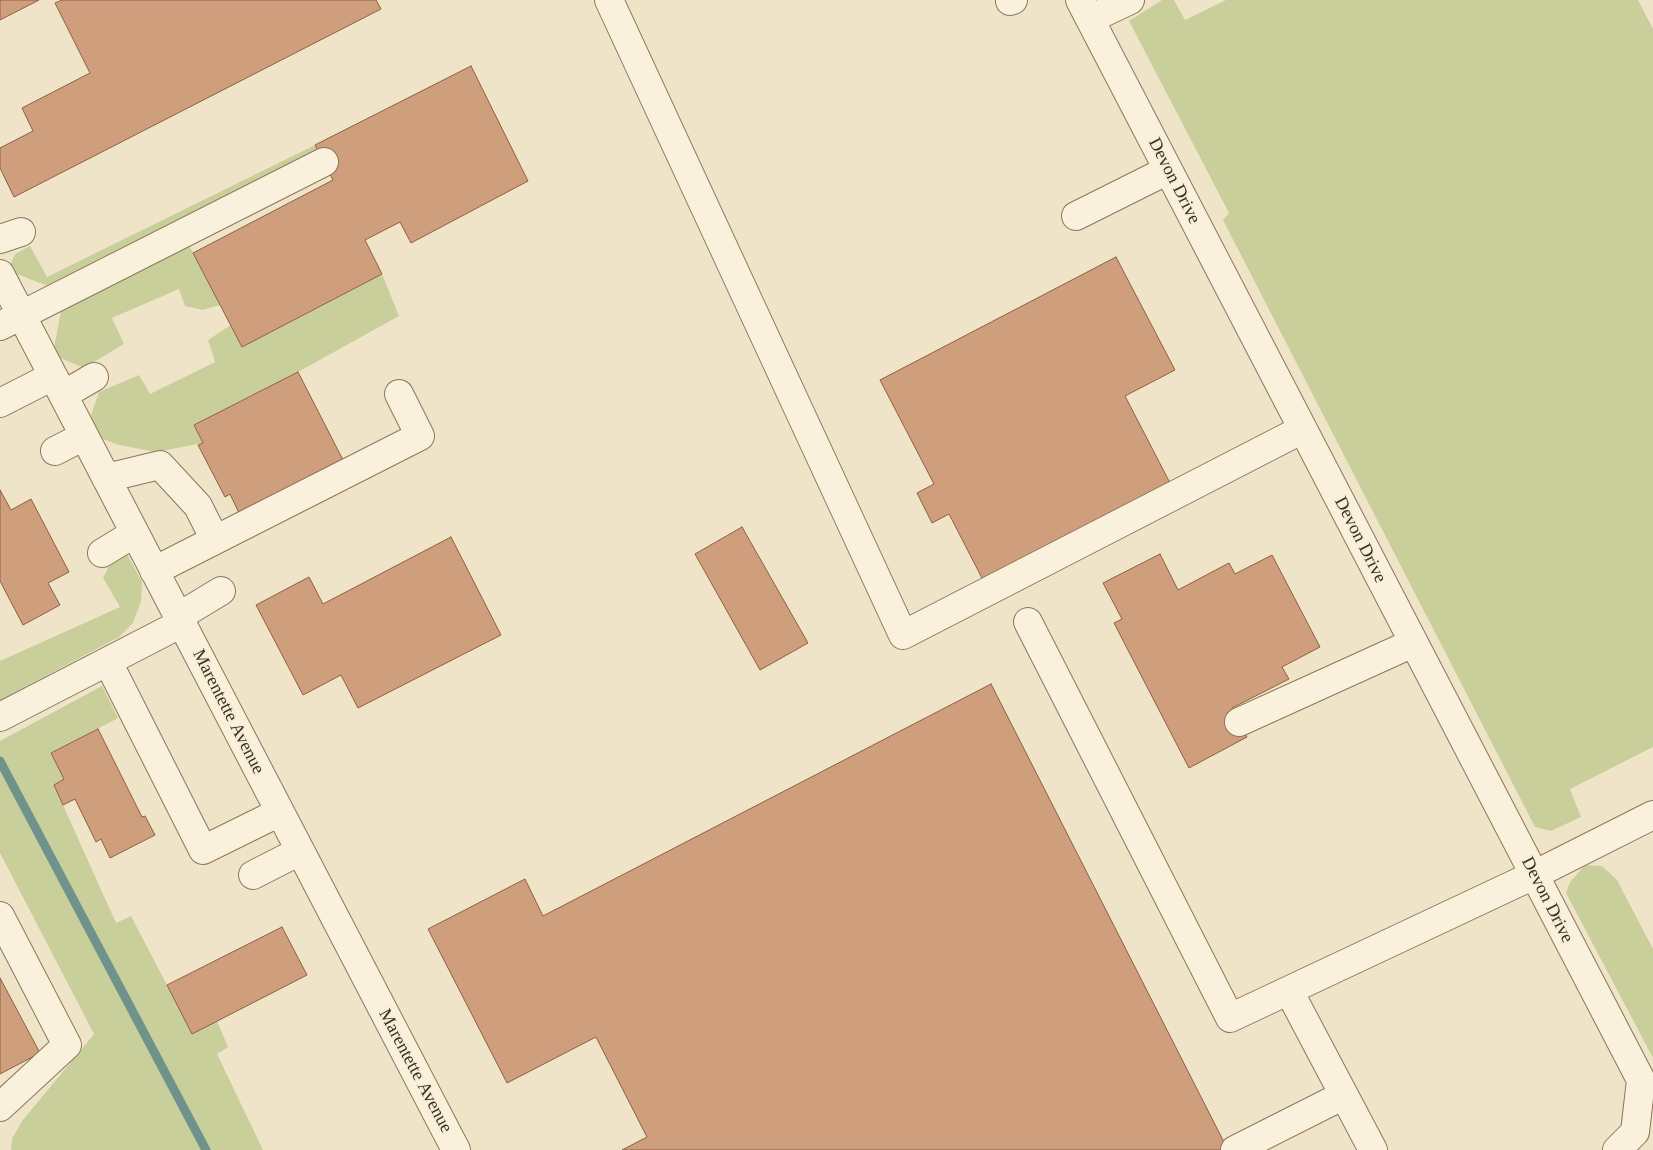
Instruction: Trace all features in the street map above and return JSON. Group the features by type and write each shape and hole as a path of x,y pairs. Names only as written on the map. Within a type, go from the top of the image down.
{"street":[{"path":"609,0 903,635 1303,429"},
{"path":"1085,10 1130,0"},
{"name":"Devon Drive","path":"1085,10 1641,1080 1635,1132 1617,1150"},
{"path":"11,321 324,162"},
{"path":"1076,216 1168,170"},
{"name":"Marentette Avenue","path":"0,274 11,321 58,386 456,1150"},
{"path":"0,403 94,377"},
{"path":"154,571 420,436 399,394"},
{"path":"55,451 84,436"},
{"path":"106,478 160,465 198,506 215,540"},
{"path":"102,553 135,533"},
{"path":"0,717 108,662 180,620 221,591"},
{"path":"1028,622 1230,1018 1534,875 1653,815"},
{"path":"1240,722 1413,642"},
{"path":"108,662 203,850 280,812"},
{"path":"253,875 300,851"},
{"path":"0,916 67,1045 0,1107"},
{"path":"1289,991 1373,1150"},
{"path":"1236,1150 1344,1095"}],"green space":[{"path":"1162,0 1174,0 1185,20 1226,0 1638,0 1653,29 1653,747 1570,789 1581,817 1551,831 1535,827 1223,220 1229,213 1129,21"},
{"path":"315,145 318,150 53,288 14,273 10,265 15,254 30,246 47,277"},
{"path":"187,241 220,305 203,310 185,306 179,289 112,318 124,344 84,368 58,357 54,348 62,305"},
{"path":"382,274 399,316 298,372 194,425 203,443 156,452 119,445 100,438 90,418 99,392 139,375 150,394 215,362 208,340 231,325 242,347"},
{"path":"127,554 142,582 141,601 133,623 119,637 0,700 0,661 120,607 103,578 109,566"},
{"path":"102,686 118,718 51,753 64,779 54,785 116,923 131,916 192,1033 217,1021 228,1047 217,1054 263,1150 11,1150 12,1139 22,1121 94,1034 0,853 0,741"},
{"path":"1585,865 1602,866 1617,880 1653,949 1653,1058 1566,893 1570,882"}],"building":[{"path":"0,0 39,0 0,20"},
{"path":"62,0 376,0 381,9 14,197 0,168 0,148 33,131 22,108 90,73 55,3"},
{"path":"471,66 528,181 411,243 400,222 365,240 382,274 242,347 193,253 333,180 315,145"},
{"path":"1116,257 1175,370 1125,396 1170,483 983,580 949,514 932,523 917,493 934,484 880,380"},
{"path":"298,372 343,460 239,513 230,494 225,497 198,445 203,443 194,425"},
{"path":"0,490 11,510 31,499 69,572 48,583 60,605 23,625 0,581"},
{"path":"742,527 808,643 760,670 695,554"},
{"path":"451,537 501,635 358,708 341,675 303,695 256,605 309,577 323,604"},
{"path":"1160,554 1178,590 1229,563 1235,574 1272,555 1320,647 1282,667 1289,679 1232,708 1247,737 1189,768 1114,623 1122,619 1103,583"},
{"path":"991,684 1228,1150 622,1150 647,1137 596,1037 507,1083 428,929 525,879 543,916"},
{"path":"98,729 142,817 145,816 155,835 110,858 101,839 96,842 75,799 63,805 54,785 64,779 51,753"},
{"path":"282,927 307,975 192,1034 167,985"},
{"path":"0,978 40,1053 0,1074"}],"waterway":[{"path":"0,761 206,1150"}]}
